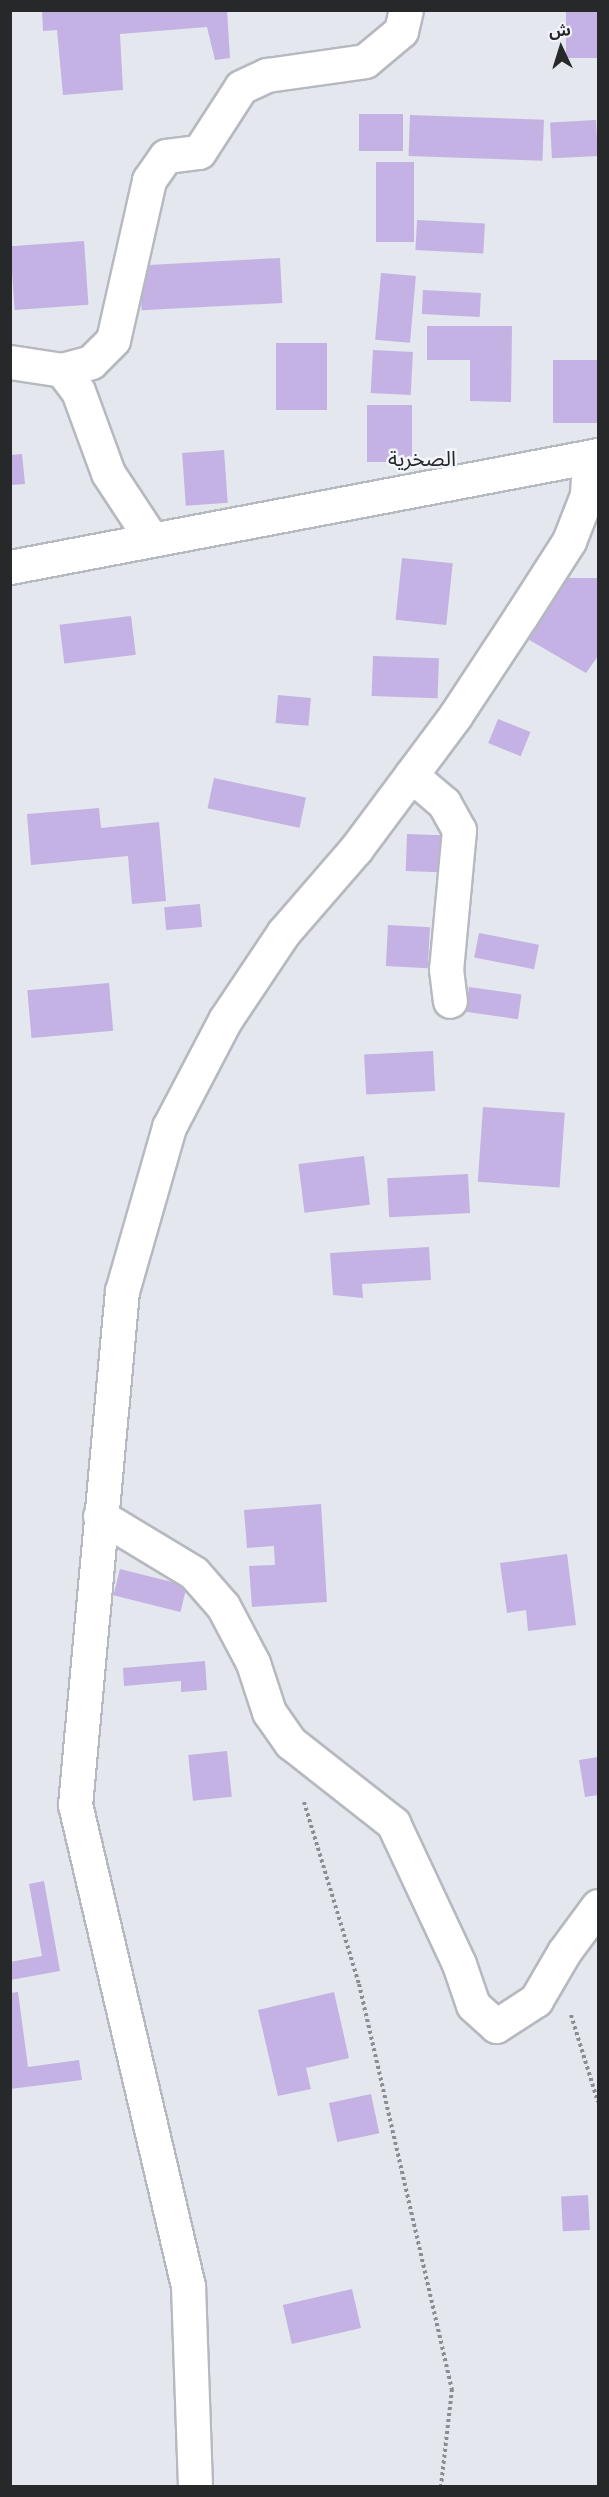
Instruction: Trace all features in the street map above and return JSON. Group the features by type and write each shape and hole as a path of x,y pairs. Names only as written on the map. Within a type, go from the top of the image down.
{"street":[{"path":"10,362 62,370 91,362 113,340 149,180 166,156 199,152 241,87 267,75 365,61 401,32 406,10"},
{"path":"62,370 78,391 108,472 152,540"},
{"path":"10,567 594,456 587,495 569,541 411,775 356,849 284,932 225,1020 169,1127 122,1291 75,1805 188,2286 195,2487"},
{"path":"411,775 444,803 459,830 446,969 450,1001"},
{"path":"100,1516 194,1573 223,1606 254,1663 269,1712 291,1743 393,1823 459,1964 473,2005 496,2026 536,2000 556,1965 598,1906"}],"path":[{"path":"302,1796 359,1984 452,2389 441,2487"},
{"path":"556,1965 598,2102"}],"building":[{"path":"42,10 227,10 230,58 215,60 207,27 120,34 123,90 63,95 57,30 43,31"},
{"path":"566,10 598,10 598,58 566,58"},
{"path":"359,114 403,114 403,151 359,151"},
{"path":"410,115 544,120 542,161 409,156"},
{"path":"596,120 598,156 552,158 550,122"},
{"path":"376,162 414,162 414,242 376,242"},
{"path":"417,220 485,224 483,254 415,250"},
{"path":"84,241 88,305 15,310 10,246"},
{"path":"280,258 282,303 142,310 139,265"},
{"path":"381,273 416,276 410,343 375,340"},
{"path":"423,290 481,293 480,317 422,314"},
{"path":"427,326 512,326 511,402 470,401 470,360 427,360"},
{"path":"276,343 327,343 327,410 276,410"},
{"path":"373,350 413,352 411,395 371,393"},
{"path":"553,360 598,360 598,423 553,423"},
{"path":"367,405 412,405 412,462 367,462"},
{"path":"224,450 228,503 186,506 182,453"},
{"path":"22,454 25,484 10,485 10,455"},
{"path":"402,558 453,563 446,625 396,620"},
{"path":"567,578 598,578 598,656 586,673 526,638"},
{"path":"131,616 136,655 64,663 60,625"},
{"path":"373,656 439,658 438,698 372,696"},
{"path":"278,695 311,698 308,726 276,723"},
{"path":"498,719 530,732 521,756 488,743"},
{"path":"214,778 306,798 300,828 208,808"},
{"path":"99,808 101,828 159,822 166,901 132,904 128,856 31,865 27,814"},
{"path":"407,834 441,835 440,872 406,871"},
{"path":"200,904 202,927 166,930 164,907"},
{"path":"388,925 430,927 428,968 386,966"},
{"path":"479,933 539,945 534,969 474,958"},
{"path":"109,983 113,1031 31,1038 27,990"},
{"path":"469,987 521,994 518,1019 466,1012"},
{"path":"433,1051 435,1091 366,1095 364,1055"},
{"path":"483,1107 565,1113 560,1188 478,1182"},
{"path":"364,1156 370,1205 304,1213 298,1164"},
{"path":"468,1174 470,1213 389,1217 387,1178"},
{"path":"429,1247 431,1280 362,1284 363,1298 333,1295 330,1253"},
{"path":"321,1504 327,1602 252,1607 249,1566 275,1565 274,1546 247,1548 244,1510"},
{"path":"567,1554 576,1625 528,1631 526,1610 507,1613 500,1563"},
{"path":"120,1569 187,1586 180,1612 113,1595"},
{"path":"205,1661 207,1690 181,1692 181,1681 124,1686 123,1668"},
{"path":"227,1751 232,1797 193,1801 188,1755"},
{"path":"598,1757 598,1795 585,1797 579,1760"},
{"path":"44,1881 60,1971 10,1980 10,1962 42,1956 29,1884"},
{"path":"18,1992 28,2067 79,2060 82,2080 10,2089 10,1993"},
{"path":"334,1992 349,2058 306,2068 311,2089 278,2096 258,2010"},
{"path":"371,2094 379,2133 337,2142 329,2103"},
{"path":"588,2195 590,2230 563,2231 561,2196"},
{"path":"352,2289 361,2328 292,2344 283,2305"}],"district":[{"name":"الصخرية","path":"422,458"}]}
